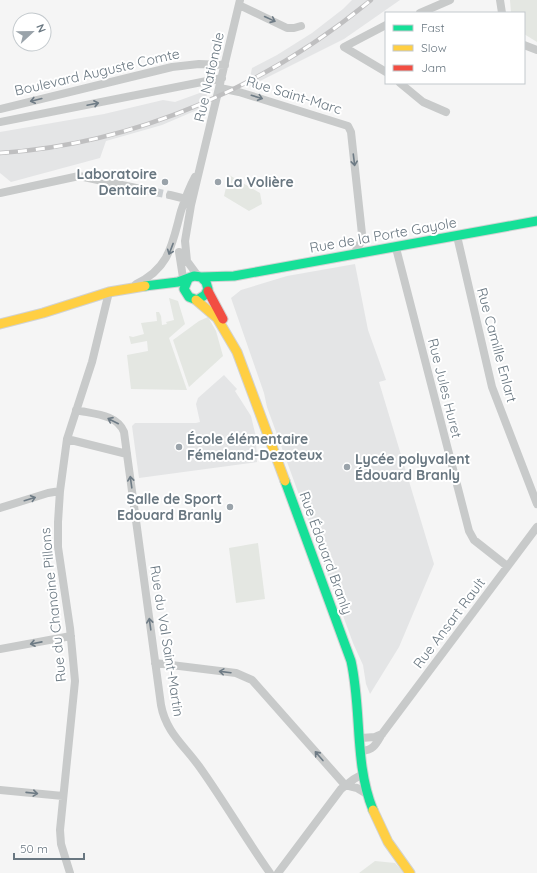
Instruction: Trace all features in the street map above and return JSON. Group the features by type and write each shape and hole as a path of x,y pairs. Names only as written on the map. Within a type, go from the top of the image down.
{"main road":[{"name":"Rue de la Porte Gayole","path":"200,277 234,276 396,248 537,221"},
{"name":"Rue de la Porte Gayole","path":"208,290 218,282 234,276"},
{"path":"43,313 162,289 174,289 186,286 200,277 206,282 208,290 203,297 196,300 190,298 186,286"},
{"path":"0,324 43,313 109,292 129,288 186,286"},
{"name":"Rue Édouard Branly","path":"208,290 226,324 347,650 356,686 363,774 367,794 384,833 410,873"},
{"name":"Rue Édouard Branly","path":"196,300 212,313 235,348"}],"street":[{"path":"422,12 450,0"},
{"path":"500,0 502,12"},
{"path":"239,2 287,28 301,26"},
{"name":"Rue Nationale","path":"129,288 150,276 165,261 172,246 202,160 239,2"},
{"path":"385,26 344,47 385,71"},
{"path":"525,45 537,50"},
{"name":"Boulevard Auguste Comte","path":"0,109 176,66 204,63 225,65"},
{"name":"Boulevard Auguste Comte","path":"0,122 222,78"},
{"path":"401,84 423,102 446,112"},
{"name":"Rue Saint-Marc","path":"220,88 239,92 348,126 350,132 362,234 361,242 353,255"},
{"path":"0,193 79,176 155,192"},
{"path":"170,195 189,200"},
{"name":"Rue Nationale","path":"189,200 190,212 185,256 190,267 200,277"},
{"name":"Rue Nationale","path":"186,286 180,248 190,212"},
{"name":"Rue Camille Enlart","path":"457,236 490,381 536,502"},
{"name":"Rue Jules Huret","path":"396,248 469,531 474,540 508,566"},
{"name":"Rue du Chanoine Pillons","path":"70,873 60,840 74,693 71,636 58,547 60,492 67,439 92,362 109,292"},
{"name":"Rue du Val Saint-Martin","path":"76,410 112,419 118,422 124,432 155,663 162,710 167,725 176,740 200,767 270,873"},
{"path":"67,439 127,454"},
{"path":"0,508 48,493 60,492"},
{"name":"Rue Ansart Rault","path":"362,751 374,748 382,734 537,527"},
{"path":"0,649 71,636"},
{"path":"155,663 236,673 252,680 345,786 357,788 367,794"},
{"path":"361,738 375,737 382,734"},
{"path":"278,873 345,786 363,774"},
{"path":"0,790 63,796"}],"shaded area":[{"path":"352,0 400,0 344,39 248,87 252,68 277,55 312,33 343,9"},
{"path":"510,0 537,0 537,42 525,35 525,12 511,12"},
{"path":"208,90 204,107 162,125 106,141 100,158 11,182 0,173 0,132 104,114 163,100 175,102"},
{"path":"229,175 260,193 262,204 249,211 224,196"},
{"name":"Lycée polyvalent Édouard Branly","path":"355,264 368,330 386,380 379,382 434,564 399,647 370,694 366,684 363,665 353,643 267,407 264,393 231,298 241,290 287,276"},
{"path":"169,298 178,301 185,324 169,338 187,390 131,389 127,355 148,351 147,341 131,344 129,336 133,337 144,334 141,323 157,321 156,312 159,312 161,316 162,325 167,324 166,322 174,320"},
{"path":"208,317 216,331 223,356 189,387 173,340 199,321"},
{"name":"École élémentaire Fémeland-Dezoteux","path":"224,375 237,389 235,391 251,416 256,437 257,462 139,478 132,426 135,423 200,422 196,404 198,398"},
{"path":"258,543 265,599 236,603 229,548"},
{"path":"375,861 395,863 404,873 359,873"}],"tunnel":[{"path":"155,192 170,195"}],"railway":[{"path":"0,153 51,147 101,137 150,123 198,105 244,84 288,59 331,31 371,0"}],"traffic: fast":[{"path":"201,277 234,276 537,221"},
{"path":"145,286 178,282 194,276 201,277 206,282 208,289 205,295 197,300 189,297 184,289 188,279"},
{"path":"285,481 351,661 363,774 373,810"}],"traffic: slow":[{"path":"0,324 43,313 109,292 145,286"},
{"path":"196,300 217,318 237,352 285,481"},
{"path":"373,810 388,842 410,873"}],"traffic: jam":[{"path":"208,291 223,319"}],"place":[{"name":"Laboratoire Dentaire","path":"165,182"},
{"name":"La Volière","path":"218,182"},
{"name":"École élémentaire Fémeland-Dezoteux","path":"179,447"},
{"name":"Lycée polyvalent Édouard Branly","path":"347,467"},
{"name":"Salle de Sport Edouard Branly","path":"230,507"}]}
